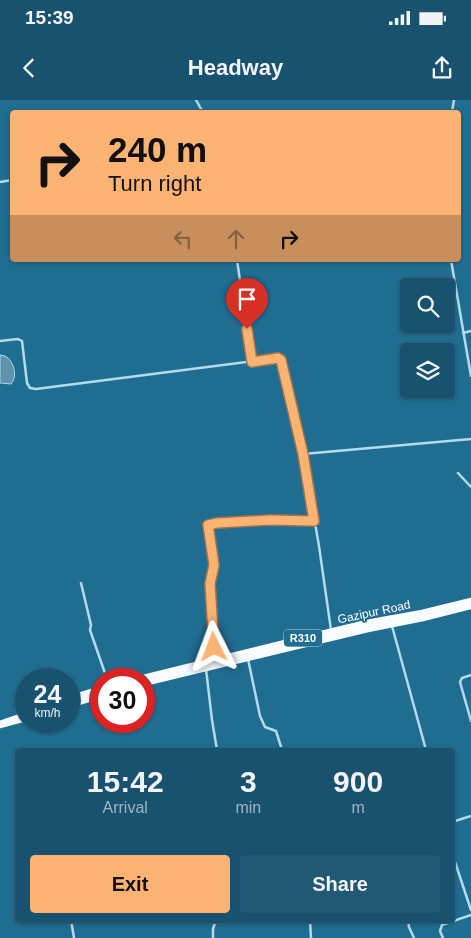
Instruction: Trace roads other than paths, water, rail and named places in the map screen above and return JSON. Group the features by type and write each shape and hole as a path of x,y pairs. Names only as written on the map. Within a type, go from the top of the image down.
{"main road":[{"name":"Gazipur Road","path":"155,674 331,631 471,603"},
{"name":"Gazipur Road","path":"155,680 248,660 392,625 471,603"},
{"path":"155,679 366,626 422,616 471,603"},
{"path":"0,721 15,716"},
{"path":"0,726 15,722"}],"street":[{"path":"196,100 203,110"},
{"path":"237,262 252,362"},
{"path":"451,262 471,376"},
{"path":"463,334 471,330"},
{"path":"0,340 18,339 22,341 27,383 30,388 36,389 278,358 281,360 303,454 331,631"},
{"path":"303,454 471,439"},
{"path":"458,473 471,487"},
{"path":"214,660 210,584 214,565 208,525 270,520 314,521"},
{"path":"81,583 90,622 90,630 103,668"},
{"path":"392,625 425,748"},
{"path":"248,660 260,716 265,727 276,731 281,748"},
{"path":"206,669 217,748"},
{"path":"471,675 462,678 460,682 471,721"},
{"path":"455,821 471,816"},
{"path":"455,862 471,910"},
{"path":"455,921 471,915"},
{"path":"72,923 74,938"},
{"path":"213,938 215,923"},
{"path":"310,923 311,938"},
{"path":"408,923 414,938"},
{"path":"443,938 440,928 448,923"}],"water":[{"path":"0,355 8,358 13,365 15,373 11,384 0,383"}]}
